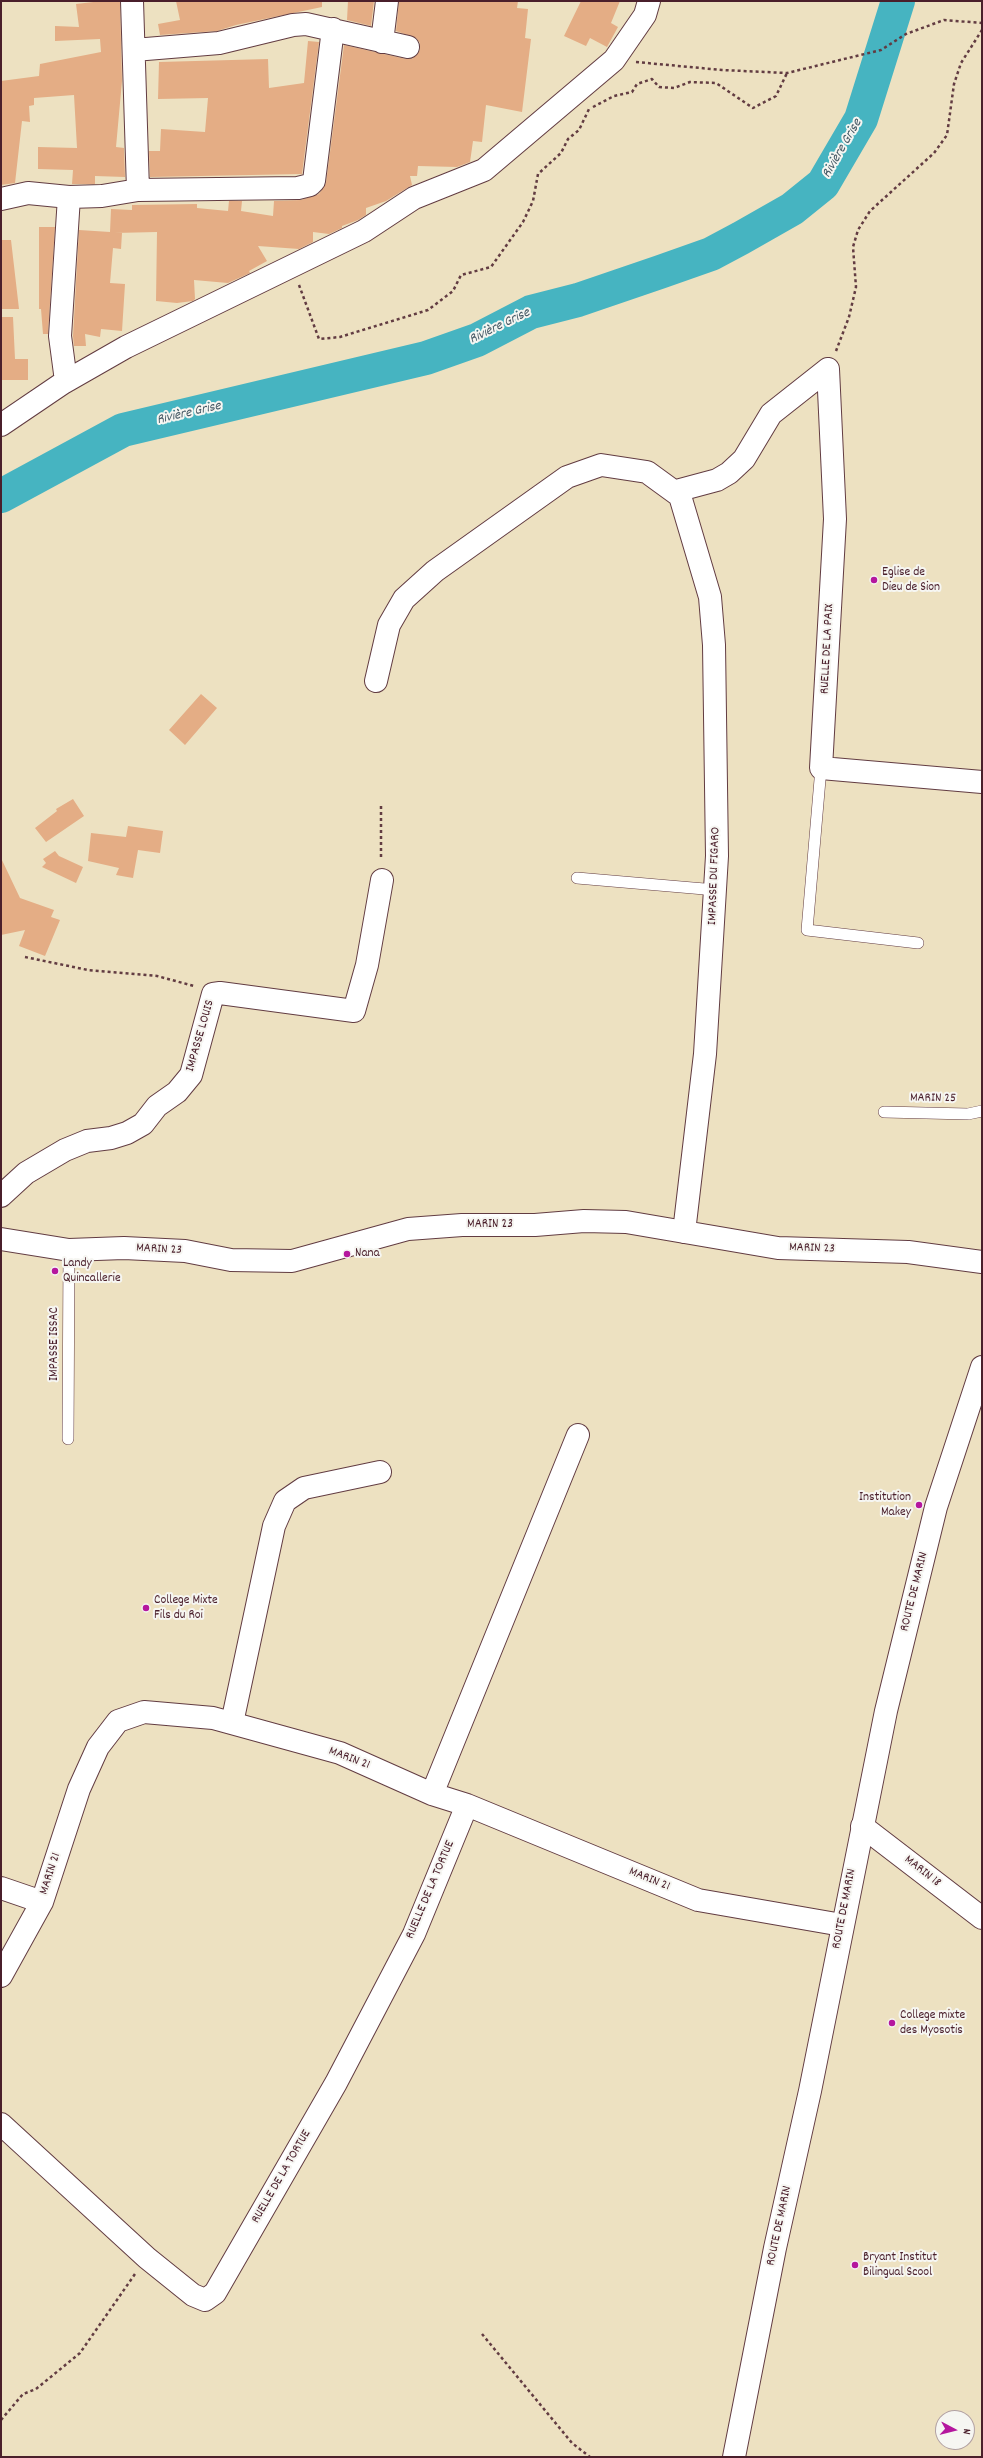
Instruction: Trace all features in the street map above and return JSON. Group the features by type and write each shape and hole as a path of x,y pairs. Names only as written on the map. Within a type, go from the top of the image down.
{"street":[{"path":"132,1 138,190"},
{"path":"382,42 387,1"},
{"path":"1,425 66,381 126,347 364,231 414,198 484,170 614,60 645,14 649,1"},
{"path":"134,50 219,43 293,25 306,24 334,29 382,42 408,46"},
{"path":"1,199 28,193 69,198 102,196 138,190 298,188 310,185 314,181 334,29"},
{"path":"66,381 60,336 69,198"},
{"path":"376,680 389,625 404,599 435,571 566,477 601,465 647,472 676,491 717,480 729,474 744,458 771,414 828,369"},
{"name":"RUELLE DE LA PAIX","path":"821,768 835,519 828,369"},
{"name":"IMPASSE DU FIGARO","path":"676,491 680,496 710,597 714,645 716,890 705,1054 684,1232"},
{"path":"821,768 982,782"},
{"name":"IMPASSE LOUIS","path":"1,1196 26,1173 65,1150 87,1141 111,1138 127,1133 142,1124 157,1106 177,1092 191,1075 213,994 220,993 354,1011 367,965 382,880"},
{"name":"MARIN 23","path":"1,1239 69,1250 124,1248 185,1251 231,1260 292,1261 408,1229 462,1225 535,1225 584,1221 626,1222 778,1248 908,1252 982,1262"},
{"name":"ROUTE DE MARIN","path":"734,2457 862,1826 903,1637 936,1507 982,1370"},
{"path":"432,1794 578,1434"},
{"path":"232,1723 274,1526 285,1501 304,1488 380,1472"},
{"name":"MARIN 21","path":"1,1976 42,1902 79,1789 98,1747 118,1720 144,1712 212,1718 340,1753 432,1794 466,1805 698,1900 842,1925"},
{"name":"RUELLE DE LA TORTUE","path":"1,2124 147,2258 192,2295 205,2300 215,2293 336,2083 414,1934 466,1805"},
{"name":"MARIN 18","path":"862,1826 982,1918"},
{"path":"1,1888 42,1902"}],"lane":[{"path":"821,768 807,930 918,943"},
{"path":"576,878 716,890"},
{"name":"MARIN 25","path":"884,1112 968,1114 982,1112"},
{"name":"IMPASSE ISSAC","path":"68,1439 69,1250"}],"path":[{"path":"614,60 722,70 787,73 881,50 906,34 944,20 982,23"},
{"path":"828,369 849,317 856,287 852,247 858,230 870,211 934,153 947,135 954,84 962,63 982,30"},
{"path":"292,266 319,339 340,337 428,310 453,291 461,275 491,267 526,215 533,201 538,174 561,153 568,139 579,130 589,109 614,96 632,92 637,84 652,79 659,87 674,88 690,82 716,83 753,108 776,96 787,73"},
{"path":"381,806 382,880"},
{"path":"25,957 88,970 157,976 198,987 213,994"},
{"path":"1,2420 23,2394 36,2389 80,2353 147,2258"},
{"path":"482,2334 572,2443 590,2457"}],"building":[{"path":"102,1 120,1 122,81 116,147 124,148 125,177 95,176 95,184 72,184 73,170 38,169 38,147 77,148 74,95 34,98 34,105 29,106 30,122 22,121 15,183 1,185 1,81 39,76 40,64 101,52 100,39 55,41 55,26 79,27 76,4"},
{"path":"176,1 322,1 322,7 236,25 217,31 160,35 158,24 180,20"},
{"path":"348,1 374,1 371,26 347,20"},
{"path":"399,1 518,1 517,8 528,9 525,38 531,39 522,112 486,105 482,142 473,141 470,162 457,167 418,166 417,176 410,176 412,185 386,201 366,208 366,215 358,220 342,226 342,228 329,234 313,232 313,242 299,249 258,246 267,261 249,271 250,273 228,283 194,280 195,299 193,301 177,303 156,301 157,232 114,233 122,233 121,249 113,248 110,283 125,284 122,331 101,329 100,337 85,334 86,346 74,346 73,336 79,230 110,232 111,209 132,210 132,205 197,204 197,208 228,211 229,201 242,201 241,211 273,216 274,201 301,200 319,194 326,183 344,45 406,59 412,59 420,50 420,43 416,38 396,31"},
{"path":"581,1 620,1 611,23 618,27 607,47 590,38 586,46 564,36"},
{"path":"308,41 319,42 302,174 150,177 149,151 160,151 161,129 205,132 208,98 158,99 159,62 268,59 269,88 304,83"},
{"path":"39,227 55,227 48,334 43,334 41,309 39,309"},
{"path":"1,240 11,240 19,309 1,309"},
{"path":"1,317 13,317 15,359 28,359 28,380 1,380"},
{"path":"201,694 217,708 185,745 169,730"},
{"path":"73,799 84,816 46,842 35,828 57,811 56,809"},
{"path":"128,826 163,831 160,853 138,850 133,878 116,875 119,868 88,861 91,833 126,837"},
{"path":"55,851 59,856 83,867 76,883 42,867 46,863 43,859"},
{"path":"1,858 20,898 54,910 51,917 60,920 45,956 19,946 25,930 1,935"}],"waterway":[{"name":"Rivière Grise","path":"1,496 123,430 426,358 477,340 531,312 578,300 660,272 711,254 741,238 792,209 823,184 861,119 898,1"}],"place":[{"name":"Eglise de Dieu de Sion","path":"874,580"},
{"name":"Nana","path":"347,1254"},
{"name":"Landy Quincallerie","path":"55,1271"},
{"name":"Institution Makey","path":"919,1505"},
{"name":"College Mixte Fils du Roi","path":"146,1608"},
{"name":"College mixte des Myosotis","path":"892,2023"},
{"name":"Bryant Institut Bilingual Scool","path":"855,2265"}]}
